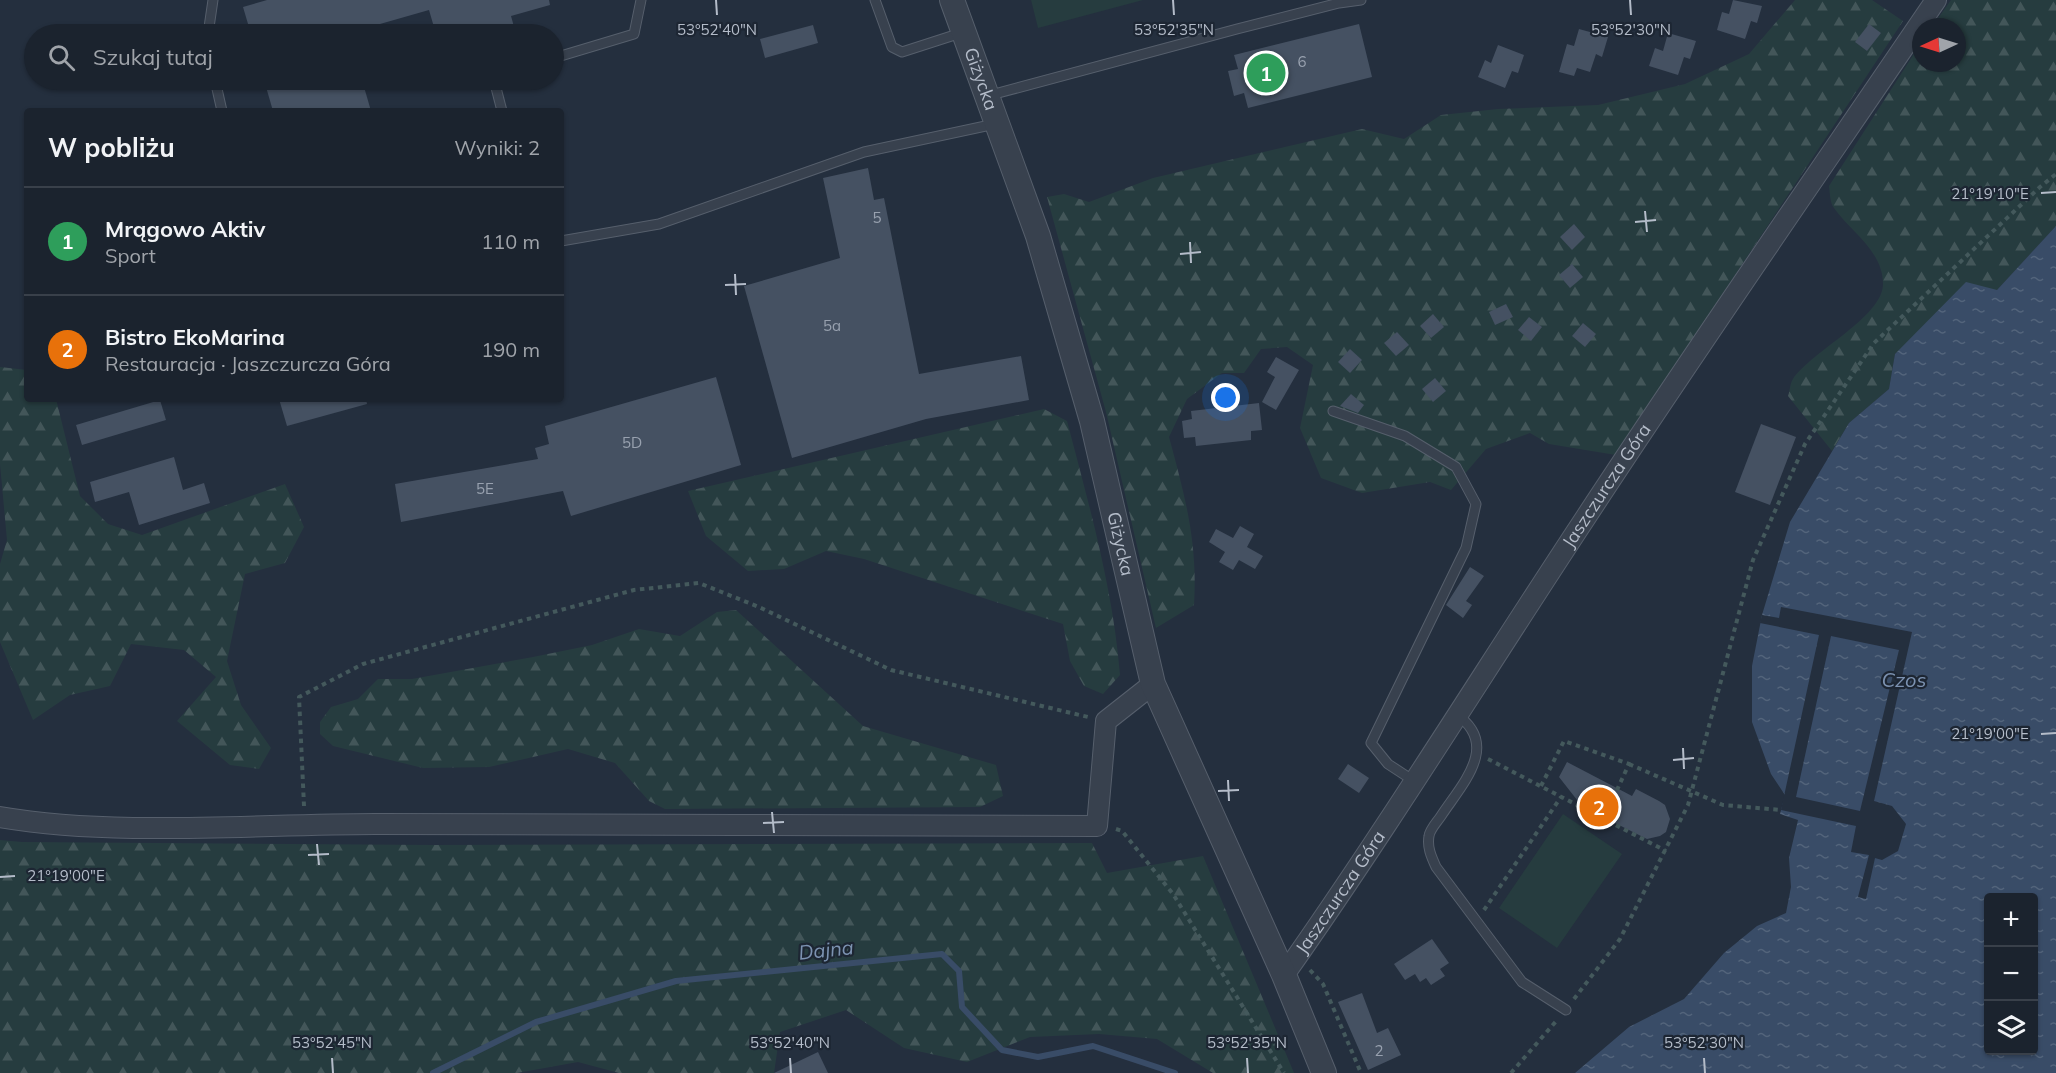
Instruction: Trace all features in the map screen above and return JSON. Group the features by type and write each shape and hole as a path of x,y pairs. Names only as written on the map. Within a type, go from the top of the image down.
{"street":[{"name":"Giżycka","path":"952,0 1038,236 1092,421 1153,684 1284,975 1324,1073"},
{"name":"Jaszczurcza Góra","path":"1284,975 1369,854 1456,714 1621,463 1936,0"},
{"path":"0,817 35,823 140,827 304,824 1097,826 1106,721 1153,684"}],"lane":[{"path":"209,24 213,0"},
{"path":"564,55 634,34 641,0"},
{"path":"875,0 892,47 902,52 964,32"},
{"path":"987,96 1259,23 1339,3 1361,0"},
{"path":"217,90 221,108"},
{"path":"497,90 501,108"},
{"path":"564,240 659,224 864,152 997,123"},
{"path":"1333,411 1405,436 1456,467 1476,504 1466,548 1371,743 1388,764 1414,781"},
{"path":"1456,714 1468,723 1478,745 1477,754 1474,766 1429,834 1428,849 1436,867 1522,982 1566,1010"}],"path":[{"path":"1511,1073 1566,1010 1620,939 1666,851 1692,792 1753,560 1805,444 1874,343 2056,174"},
{"path":"304,824 299,697 363,664 634,590 699,582 891,670 1106,721"},
{"path":"1541,786 1564,741 1629,764 1723,805 1781,810"},
{"path":"1477,754 1666,851"},
{"path":"1603,820 1629,764"},
{"path":"1476,921 1561,797"},
{"path":"1097,826 1122,831 1173,894 1284,1073"},
{"path":"1307,967 1323,984 1361,1073"}],"green space":[{"path":"1031,0 1143,0 1038,28"},
{"path":"1795,0 1872,0 1903,21 1616,455 1549,444 1530,433 1486,449 1451,490 1430,482 1362,493 1321,478 1300,428 1313,365 1287,347 1261,349 1244,373 1222,373 1187,399 1169,437 1185,500 1192,540 1194,605 1156,628 1106,412 1047,197 1064,194 1089,202 1153,178 1362,129 1404,139 1441,115 1498,109 1598,105 1685,84 1749,54"},
{"path":"1951,0 2056,0 2056,226 1997,290 1895,354 1889,389 1849,423 1832,451 1788,396 1791,383 1802,368 1872,309 1880,296 1883,284 1878,262 1833,206 1829,186 1912,57 1912,72 1966,72 1966,18 1938,18"},
{"path":"0,367 24,370 24,402 57,402 80,496 108,524 142,535 285,484 304,527 285,563 245,574 227,661 241,705 271,748 259,769 230,765 177,721 216,677 184,650 131,644 110,686 70,695 33,720 0,642 0,564 7,540 0,464"},
{"path":"1044,409 1067,421 1106,579 1120,675 1103,694 1084,686 1070,661 1063,624 864,559 826,551 784,569 748,571 706,536 688,491"},
{"path":"736,610 863,726 996,765 1003,796 980,807 665,809 649,801 615,763 568,749 489,767 423,768 333,746 320,734 320,722 331,707 358,699 378,679 412,679 533,657 592,645 639,629 680,636 717,612"},
{"path":"1563,814 1622,854 1557,948 1499,908"},
{"path":"0,840 433,845 1092,843 1107,873 1203,856 1294,1073 1213,1073 1157,1039 1099,1034 1030,1037 967,1062 904,1048 846,1010 780,1032 774,1073 619,1073 578,1062 517,1073 0,1073"}],"water":[{"name":"Czos","path":"2056,226 2056,1073 1575,1073 1629,1027 1684,999 1724,953 1757,926 1786,913 1791,887 1789,858 1798,820 1780,814 1785,795 1771,774 1752,722 1752,666 1762,615 1790,522 1849,423 1889,389 1895,354 1966,282 1997,290"}],"pier":[{"path":"1781,607 1912,632 1874,801 1892,806 1906,824 1898,851 1882,860 1875,858 1866,899 1858,897 1869,855 1851,852 1856,826 1781,810 1819,635 1760,623 1762,615 1779,618","holes":["1831,636 1899,650 1860,811 1796,797"]}],"building":[{"path":"267,0 549,0 550,5 511,16 513,24 433,24 429,10 380,24 248,24 243,7"},
{"path":"1733,0 1762,6 1757,23 1751,21 1745,39 1717,30 1722,12 1729,14"},
{"path":"1359,24 1372,77 1248,108 1244,93 1234,96 1228,71 1238,69 1234,55"},
{"path":"1869,24 1881,33 1867,51 1855,42"},
{"path":"813,25 818,43 765,58 760,39"},
{"path":"1579,29 1608,37 1602,57 1596,54 1590,72 1577,68 1574,76 1559,72 1567,44 1574,46"},
{"path":"1668,33 1696,41 1690,59 1684,57 1678,75 1649,66 1655,48 1663,51"},
{"path":"1498,45 1524,55 1518,73 1512,71 1505,88 1478,77 1485,60 1491,63"},
{"path":"267,90 365,90 370,108 272,108"},
{"path":"868,168 874,200 884,198 919,374 1021,356 1029,400 926,419 792,458 744,286 840,258 823,178"},
{"path":"1574,224 1585,237 1572,250 1560,237"},
{"path":"1572,264 1583,277 1570,288 1559,275"},
{"path":"1506,304 1513,317 1495,325 1489,312"},
{"path":"1433,314 1444,327 1431,338 1420,326"},
{"path":"1529,317 1542,327 1531,341 1518,330"},
{"path":"1583,323 1596,334 1585,347 1572,336"},
{"path":"1397,332 1409,345 1396,356 1384,343"},
{"path":"1350,349 1362,360 1350,373 1338,362"},
{"path":"1276,357 1299,370 1276,410 1262,402 1275,377 1267,372"},
{"path":"716,377 741,465 571,516 563,491 401,522 395,484 538,459 535,448 549,444 545,426"},
{"path":"1435,378 1446,391 1433,402 1422,389"},
{"path":"1351,394 1364,405 1358,413 1340,406"},
{"path":"153,402 161,402 166,420 82,445 76,425"},
{"path":"280,402 367,402 367,404 287,426"},
{"path":"1259,403 1262,430 1251,431 1251,440 1196,446 1195,437 1184,438 1182,421 1192,419 1191,411"},
{"path":"1761,424 1796,437 1770,505 1735,492"},
{"path":"174,457 183,490 204,483 210,503 139,525 129,492 95,502 90,482"},
{"path":"1240,526 1254,534 1247,547 1263,556 1255,569 1239,560 1233,570 1219,562 1225,552 1209,542 1216,529 1233,538"},
{"path":"1470,567 1484,576 1466,601 1472,605 1463,618 1446,605"},
{"path":"1567,762 1632,796 1636,789 1665,805 1670,819 1666,832 1647,839 1605,818 1599,828 1559,777"},
{"path":"1348,764 1369,778 1359,793 1338,779"},
{"path":"1432,939 1449,963 1440,969 1445,976 1431,985 1426,978 1420,982 1415,974 1405,980 1394,964"},
{"path":"1362,993 1377,1033 1388,1028 1401,1055 1368,1070 1338,1002"},
{"path":"818,1052 828,1073 774,1073"}],"waterway":[{"name":"Dajna","path":"433,1073 536,1022 676,981 942,954 959,971 962,1007 1002,1050 1038,1057 1093,1046 1175,1073"}],"place":[{"name":"Mrągowo Aktiv","path":"1266,73"},
{"name":"Bistro EkoMarina","path":"1599,807"}]}
